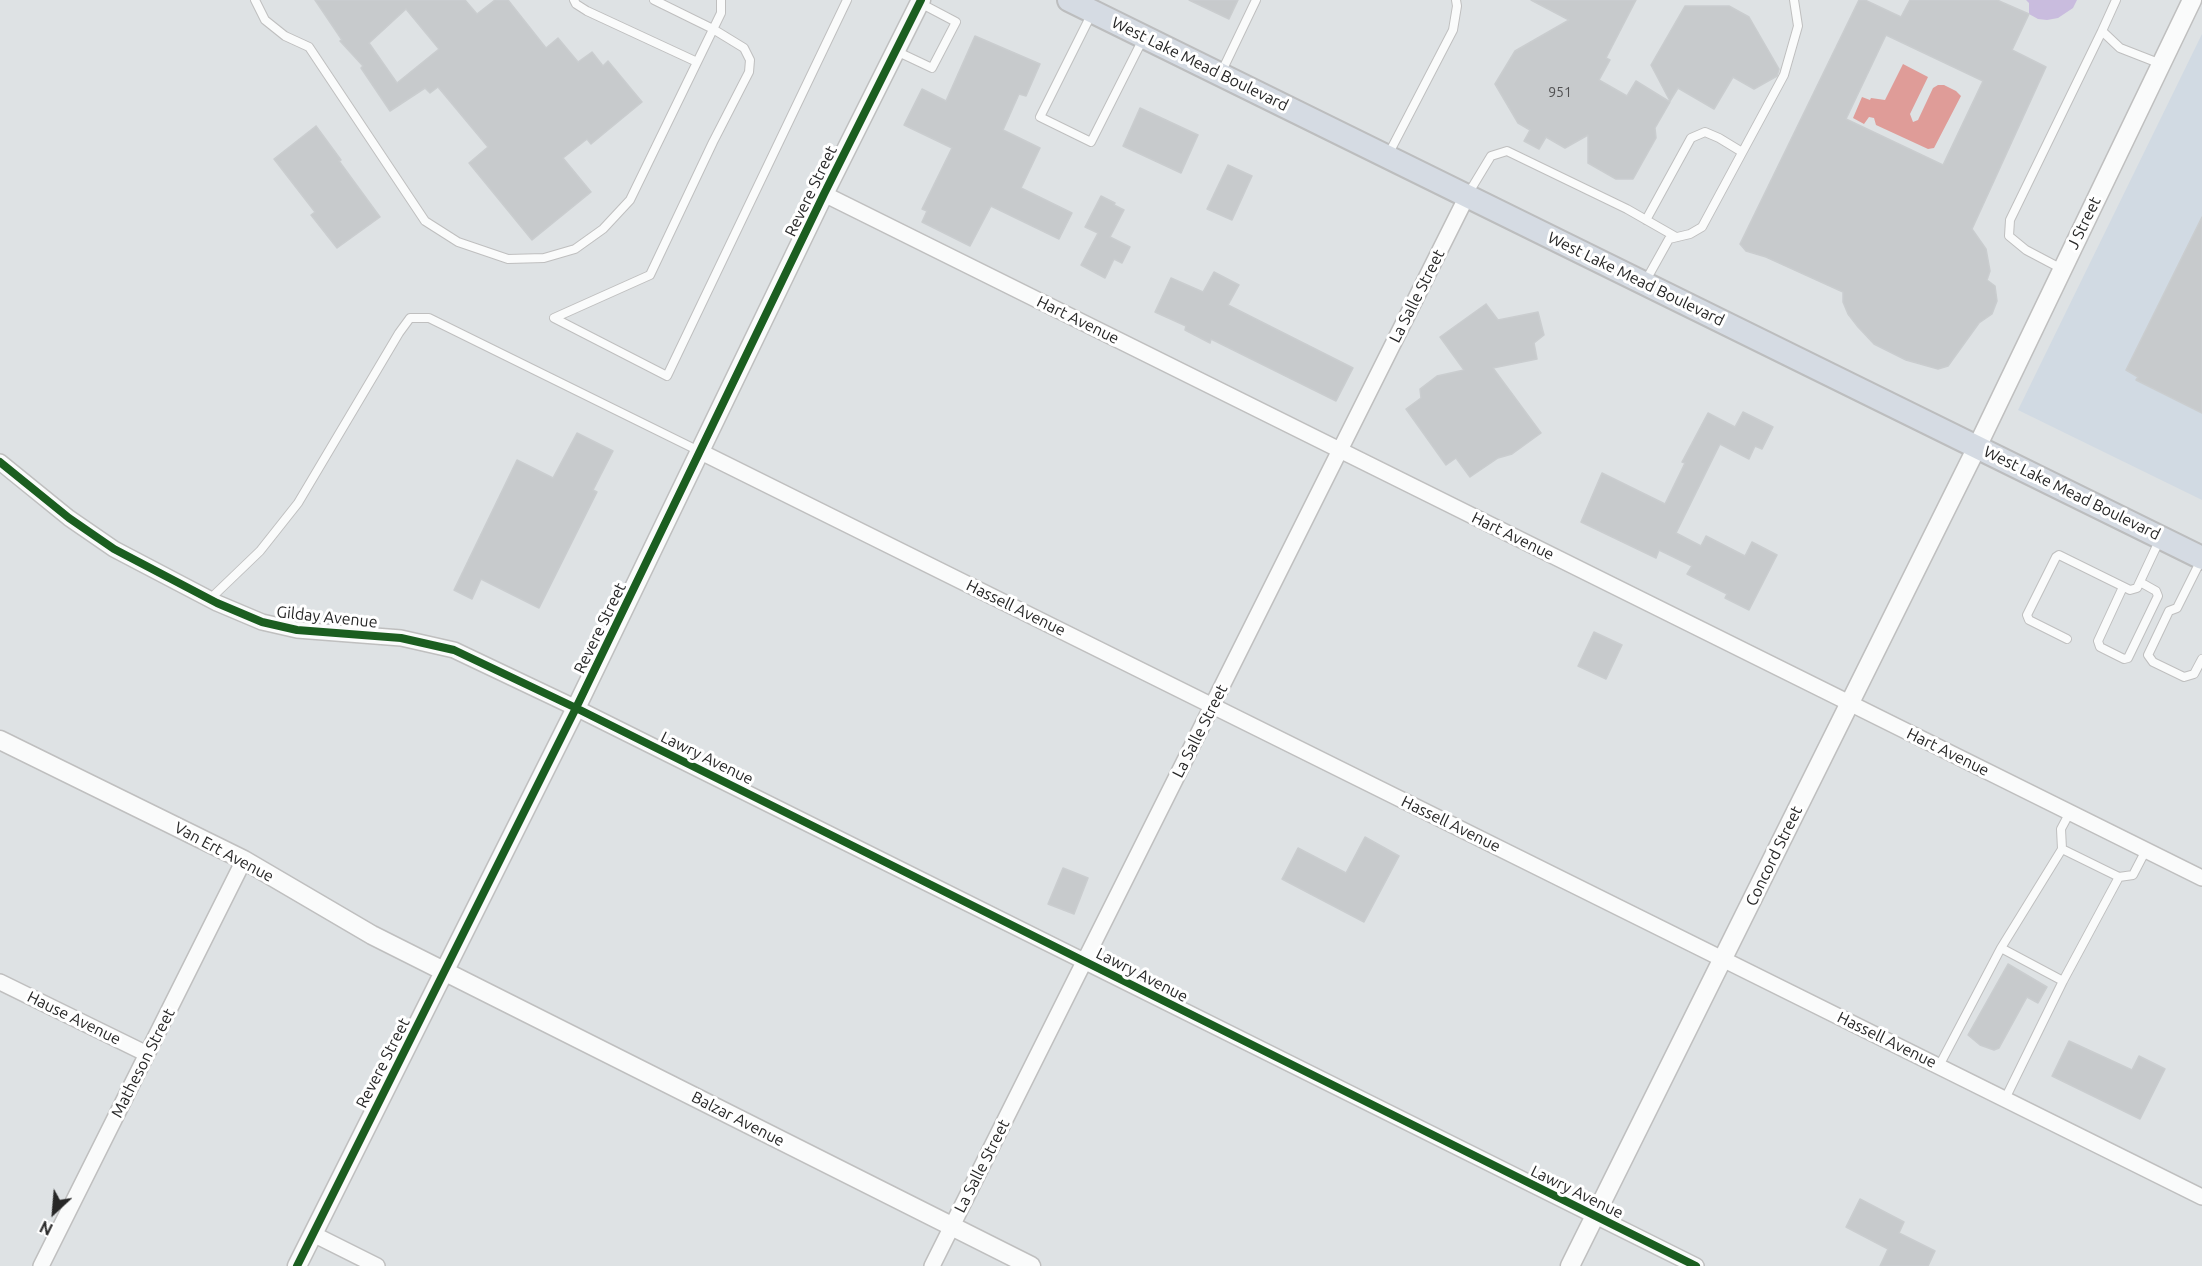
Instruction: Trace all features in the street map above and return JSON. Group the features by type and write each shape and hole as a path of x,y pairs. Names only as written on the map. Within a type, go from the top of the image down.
{"main road":[{"name":"West Lake Mead Boulevard","path":"1069,0 2202,558"}],"street":[{"name":"J Street","path":"1977,447 2192,0"},
{"name":"Revere Street","path":"297,1266 576,708 824,194 921,2"},
{"name":"Hart Avenue","path":"824,194 2202,878"},
{"name":"La Salle Street","path":"932,1266 1467,196"},
{"name":"Concord Street","path":"1570,1266 1977,447"},
{"name":"Hassell Avenue","path":"700,452 2202,1197"},
{"name":"Gilday Avenue","path":"0,462 69,518 114,549 210,600 262,622 297,630 401,638 454,650 576,708"},
{"name":"Lawry Avenue","path":"576,708 1696,1266"},
{"name":"Van Ert Avenue","path":"0,740 244,861 372,935 445,971"},
{"name":"Matheson Street","path":"41,1266 244,861"},
{"name":"Balzar Avenue","path":"445,971 1031,1266"},
{"name":"Hause Avenue","path":"0,982 147,1054"},
{"path":"313,1234 377,1266"}],"lane":[{"path":"255,0 266,20 285,36 309,47 425,221 458,242 508,259 544,258 575,249 603,229 630,200 721,13 721,0"},
{"path":"574,0 587,11 697,62"},
{"path":"654,0 713,29 744,48 750,60 749,72 650,275 554,318 667,376 847,0"},
{"path":"1220,74 1256,0"},
{"path":"1387,157 1453,30 1456,0"},
{"path":"1644,283 1669,239 1690,234 1702,227 1784,75 1798,26 1794,0"},
{"path":"2062,269 2026,250 2009,236 2010,220 2116,0"},
{"path":"896,51 932,68 956,22 921,2"},
{"path":"1092,11 1040,117 1091,142 1144,37"},
{"path":"2102,31 2120,48 2161,64"},
{"path":"1646,220 1690,138 1705,132 1742,153"},
{"path":"1467,196 1491,156 1507,151 1676,237"},
{"path":"210,600 260,551 298,503 410,318 429,318 700,452"},
{"path":"2067,639 2028,620 2027,615 2056,557 2059,555 2130,590 2137,588 2161,538"},
{"path":"2202,558 2177,608 2169,612 2148,655 2153,662 2184,677 2194,674 2202,659"},
{"path":"2123,587 2098,641 2100,647 2124,659 2128,657 2158,596 2156,591 2140,582"},
{"path":"1939,1066 2001,948 2061,849 2061,829 2070,812"},
{"path":"2061,849 2119,878 2133,875 2146,850"},
{"path":"2005,1100 2062,981 2119,878"},
{"path":"2001,948 2062,981"}],"shaded area":[{"path":"2026,0 2077,0 2073,8 2058,18 2047,20 2038,19 2029,14 2029,3"},
{"path":"2202,34 2202,500 2018,410"},
{"path":"1903,64 1928,77 1910,114 1913,122 1918,120 1933,88 1938,85 1944,85 1961,96 1934,148 1928,149 1876,125 1874,118 1869,117 1864,124 1853,118 1862,97 1870,100 1871,98 1885,100"}],"building":[{"path":"315,0 465,0 477,14 495,0 508,0 546,48 558,38 578,62 592,52 603,66 608,61 642,102 591,144 587,139 563,158 591,192 532,240 469,163 488,147 438,87 430,93 425,88 390,111 361,68 363,66 340,41 342,40","holes":["406,9 439,49 397,83 369,43"]},
{"path":"1189,0 1238,0 1229,19"},
{"path":"1531,0 1636,0 1606,58 1610,60 1599,80 1627,96 1636,81 1670,102 1655,128 1656,138 1633,179 1616,179 1588,163 1588,135 1565,148 1546,137 1539,149 1524,141 1530,130 1518,123 1495,84 1515,51 1569,20"},
{"path":"1859,0 1865,0 1901,17 1910,0 1997,0 2029,14 2012,50 2046,67 1972,229 1986,249 1990,271 1987,280 1995,286 1997,301 1992,314 1979,323 1948,366 1938,369 1906,360 1874,344 1848,314 1843,302 1843,292 1766,257 1746,251 1740,244","holes":["1886,35 1983,81 1943,165 1846,119"]},
{"path":"1685,6 1729,6 1749,17 1779,69 1777,76 1754,89 1733,77 1714,109 1678,88 1670,101 1651,65"},
{"path":"975,36 1040,64 1026,96 1019,94 1003,130 1040,148 1021,188 1072,213 1059,239 991,206 970,246 922,222 927,211 922,209 952,148 904,125 922,89 946,101"},
{"path":"1140,108 1198,135 1181,173 1123,146"},
{"path":"316,126 380,217 337,248 311,215 315,212 274,159"},
{"path":"1228,165 1252,176 1232,220 1207,209"},
{"path":"1101,196 1124,210 1110,237 1130,247 1122,263 1114,259 1105,278 1081,265 1098,233 1085,227"},
{"path":"2202,217 2202,413 2136,380 2138,377 2126,370"},
{"path":"1214,272 1239,285 1228,305 1353,368 1336,401 1211,339 1210,343 1185,330 1186,326 1155,312 1171,278 1203,292"},
{"path":"1486,304 1498,320 1538,312 1544,335 1534,343 1537,359 1493,368 1541,433 1512,454 1498,458 1470,477 1456,458 1446,465 1406,409 1421,398 1420,389 1437,376 1464,370 1440,337"},
{"path":"1743,412 1773,427 1762,449 1755,446 1749,459 1720,444 1676,533 1701,546 1706,536 1745,556 1752,542 1777,555 1749,610 1725,598 1727,594 1687,574 1692,566 1659,550 1656,558 1581,522 1602,473 1665,504 1685,463 1682,462 1708,413 1735,427"},
{"path":"577,433 613,451 593,490 597,492 539,608 481,579 472,599 454,590 517,460 553,478"},
{"path":"1594,632 1622,645 1606,679 1578,666"},
{"path":"1365,837 1399,856 1364,922 1282,879 1298,848 1346,873"},
{"path":"1063,868 1088,878 1074,914 1048,904"},
{"path":"2008,964 2047,987 2038,1003 2027,997 1999,1048 1994,1050 1980,1045 1968,1035"},
{"path":"2069,1041 2132,1070 2139,1056 2165,1069 2140,1119 2052,1076"},
{"path":"1860,1199 1904,1222 1899,1233 1935,1251 1928,1266 1880,1266 1888,1249 1846,1227"}],"cycle path":[{"path":"297,1266 576,708 824,194 921,0"},
{"path":"0,462 69,518 114,549 217,603 262,622 297,630 401,638 454,650 576,708 1696,1266"}]}
